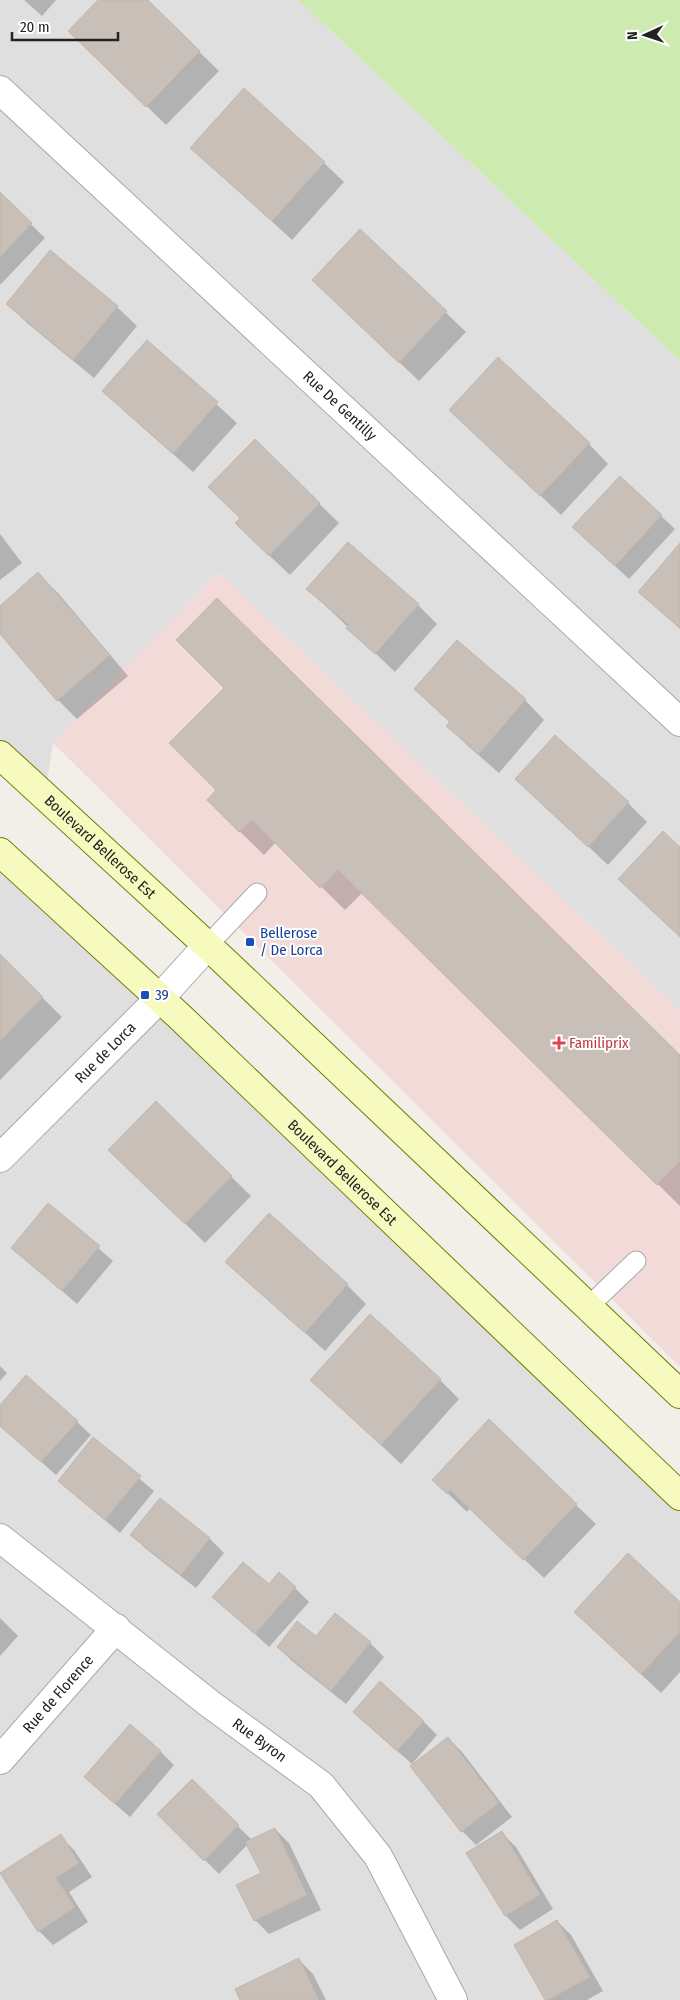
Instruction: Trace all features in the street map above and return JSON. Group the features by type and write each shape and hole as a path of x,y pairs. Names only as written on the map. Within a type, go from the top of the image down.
{"street":[{"name":"Rue De Gentilly","path":"0,90 680,722"},
{"name":"Boulevard Bellerose Est","path":"0,755 207,946 680,1394"},
{"name":"Boulevard Bellerose Est","path":"0,852 160,998 680,1496"},
{"name":"Rue de Lorca","path":"0,1158 160,998 207,946"},
{"name":"Rue Byron","path":"0,1538 210,1704 321,1785 378,1856 453,2000"},
{"name":"Rue de Florence","path":"0,1760 116,1628"}],"lane":[{"path":"207,946 257,893"},
{"path":"588,1306 636,1261"}],"shaded area":[{"path":"0,0 298,0 680,361 680,1010 218,572 53,743 45,796 0,755"},
{"path":"218,572 680,1010 680,1367 53,743"},
{"path":"0,852 680,1496 680,2000 0,2000"}],"green space":[{"path":"298,0 680,0 680,361"}],"building":[{"path":"98,0 148,0 200,51 146,107 68,31"},
{"path":"244,88 325,162 272,221 190,148"},
{"path":"0,192 32,223 0,257"},
{"path":"360,229 447,311 399,363 312,280"},
{"path":"50,250 118,306 73,360 6,304"},
{"path":"147,340 218,402 173,454 102,391"},
{"path":"498,357 590,443 540,496 449,410"},
{"path":"255,439 320,503 269,556 235,523 240,518 208,487"},
{"path":"620,476 662,515 615,566 572,527"},
{"path":"348,542 419,604 375,654 346,628 349,625 306,589"},
{"path":"680,543 680,628 638,592"},
{"path":"38,572 110,655 57,701 0,634 0,606"},
{"path":"217,598 680,1055 680,1161 657,1185 338,870 320,888 252,820 239,832 207,800 216,790 169,743 224,688 176,640"},
{"path":"457,640 526,699 479,754 446,726 450,722 414,689"},
{"path":"555,735 629,802 588,847 515,779"},
{"path":"663,831 680,847 680,937 618,879"},
{"path":"0,954 43,997 0,1041"},
{"path":"156,1101 232,1176 185,1224 108,1150"},
{"path":"48,1203 100,1246 62,1291 11,1248"},
{"path":"269,1213 348,1284 305,1333 225,1262"},
{"path":"370,1314 441,1379 381,1445 310,1380"},
{"path":"26,1375 78,1421 41,1462 0,1426 0,1405"},
{"path":"489,1419 577,1504 523,1560 450,1490 447,1494 432,1480"},
{"path":"93,1437 141,1476 105,1520 58,1481"},
{"path":"160,1498 210,1538 181,1575 130,1535"},
{"path":"628,1553 680,1602 680,1632 641,1674 574,1612"},
{"path":"243,1562 269,1584 279,1572 296,1587 255,1634 212,1597"},
{"path":"335,1613 371,1642 331,1691 277,1647 297,1621 316,1636"},
{"path":"380,1681 424,1721 397,1751 353,1712"},
{"path":"130,1724 161,1751 115,1804 84,1777"},
{"path":"448,1737 499,1803 461,1832 410,1766"},
{"path":"192,1779 239,1825 204,1861 157,1814"},
{"path":"275,1828 307,1895 254,1921 236,1885 261,1873 245,1842"},
{"path":"502,1831 540,1895 505,1916 466,1853"},
{"path":"61,1834 79,1863 56,1878 75,1907 38,1932 0,1873"},
{"path":"557,1920 590,1977 545,2000 514,1945"},
{"path":"299,1958 319,2000 240,2000 235,1989"}],"place":[{"name":"Bellerose / De Lorca","path":"250,942"},
{"name":"39","path":"145,995"},
{"name":"Familiprix","path":"559,1043"}]}
